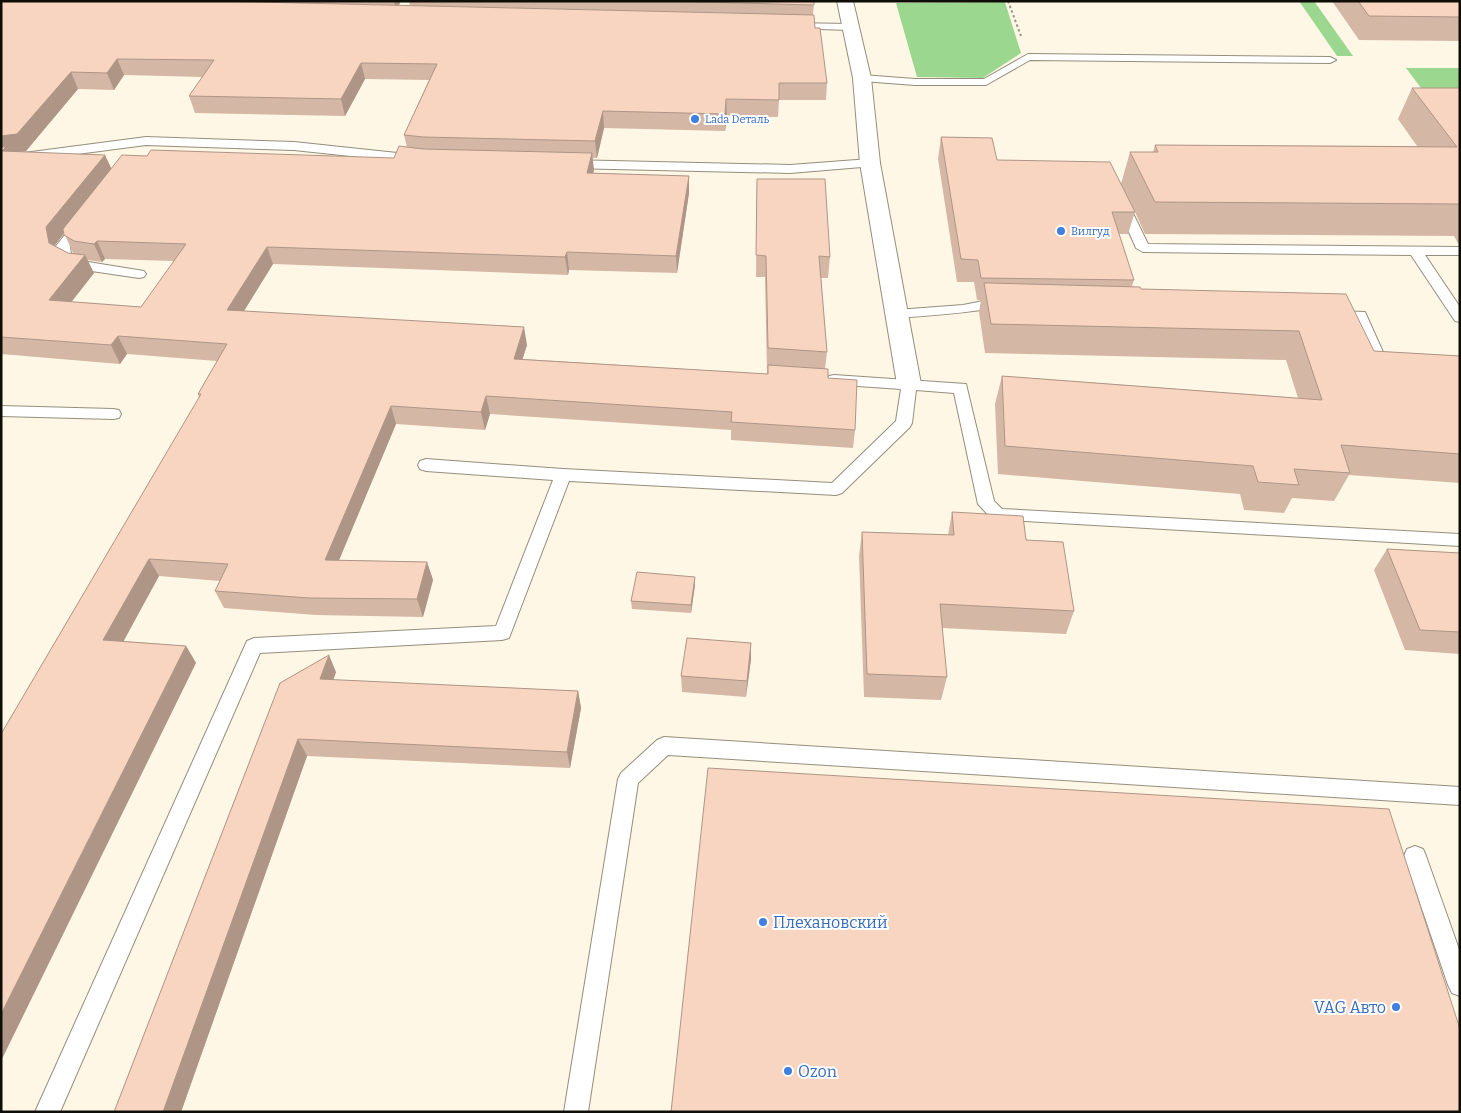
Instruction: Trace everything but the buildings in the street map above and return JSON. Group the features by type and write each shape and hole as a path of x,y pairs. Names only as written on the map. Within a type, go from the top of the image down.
{"street":[{"path":"845,1 862,78 870,163 908,384"}],"lane":[{"path":"780,25 850,27"},
{"path":"862,78 915,82 986,82 1028,57 1330,60"},
{"path":"134,156 146,141"},
{"path":"3,162 146,141 294,146 427,160"},
{"path":"555,163 790,169 870,163"},
{"path":"1118,194 1143,248 1460,251"},
{"path":"87,216 63,246 64,256 78,265 138,274"},
{"path":"1415,251 1460,318"},
{"path":"896,314 962,309 983,305 1012,306"},
{"path":"1320,314 1360,315 1384,372"},
{"path":"819,379 961,388 986,504 998,515 1460,540"},
{"path":"426,465 563,475 836,489 904,423 908,384"},
{"path":"1,411 113,414"},
{"path":"46,1112 254,646 502,633 563,475"},
{"path":"576,1112 628,779 664,746 1460,796"},
{"path":"1416,856 1460,985"}],"path":[{"path":"1008,1 1028,57"}],"green space":[{"path":"1299,1 1314,1 1353,56 1337,56"},
{"path":"1005,2 1021,53 983,78 917,77 896,3"},
{"path":"1406,68 1460,68 1460,88 1421,88"}],"place":[{"name":"Lada Dеталь","path":"695,119"},
{"name":"Вилгуд","path":"1061,231"},
{"name":"Плехановский","path":"763,922"},
{"name":"VAG Авто","path":"1396,1007"},
{"name":"Ozon","path":"788,1071"}]}
